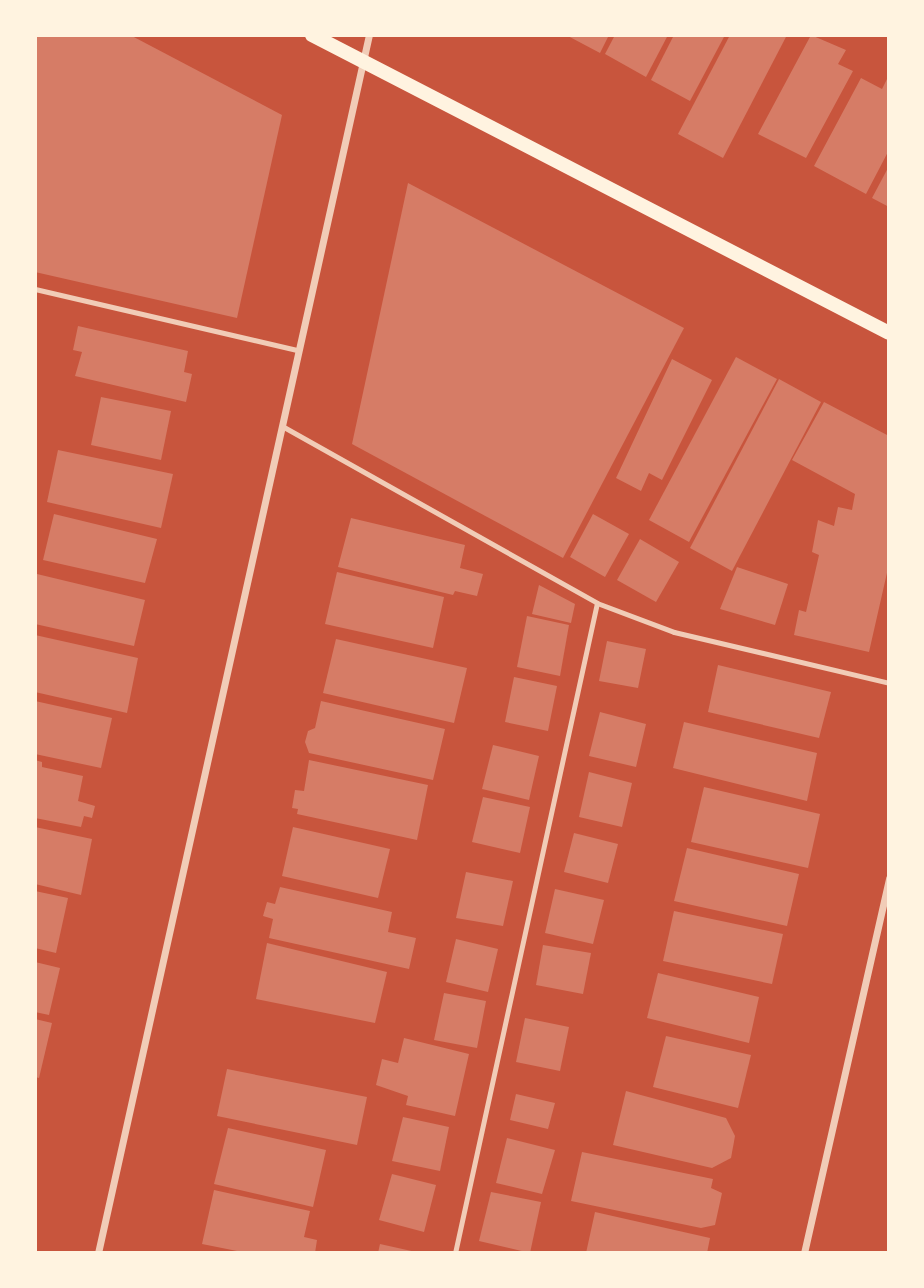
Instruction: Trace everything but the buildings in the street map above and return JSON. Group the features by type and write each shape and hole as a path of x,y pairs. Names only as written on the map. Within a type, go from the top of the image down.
{"main road":[{"path":"313,35 889,333"}],"street":[{"path":"98,1253 369,35"},
{"path":"804,1253 889,878"}],"lane":[{"path":"35,289 298,350"},
{"path":"282,426 597,603 674,632 889,682"},
{"path":"455,1253 597,603"}]}
